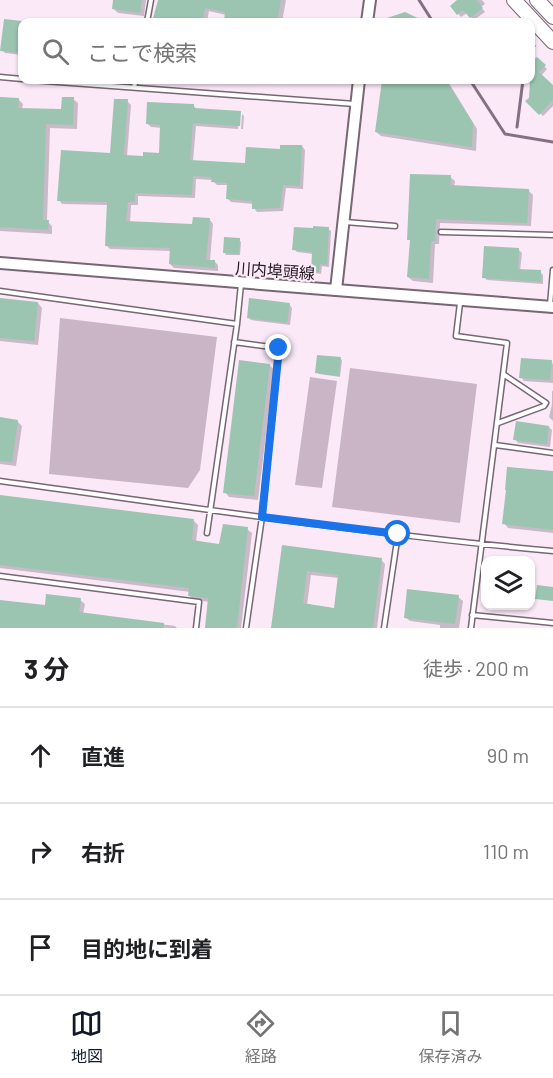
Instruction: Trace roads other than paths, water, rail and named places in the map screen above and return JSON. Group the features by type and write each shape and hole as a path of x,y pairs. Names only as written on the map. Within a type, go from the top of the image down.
{"highway":[{"path":"514,0 531,18"},
{"path":"537,0 553,17"},
{"path":"535,23 553,42"}],"main road":[{"path":"368,18 370,0"},
{"name":"川内埠頭線","path":"0,263 336,290 359,84"},
{"path":"336,290 552,307"}],"lane":[{"path":"148,18 151,0"},
{"path":"0,77 18,79"},
{"path":"90,84 356,105"},
{"path":"344,222 395,226"},
{"path":"441,232 553,235"},
{"path":"552,307 553,270"},
{"path":"207,533 241,283"},
{"path":"0,291 237,324"},
{"path":"461,300 456,336 507,343 471,628"},
{"path":"234,342 279,348 262,517 246,628"},
{"path":"497,423 544,406 546,403 503,374"},
{"path":"495,445 553,453"},
{"path":"0,481 262,517 553,551"},
{"path":"384,628 398,534"},
{"path":"0,576 199,602 196,628"},
{"path":"472,615 553,623"}],"waterway":[{"path":"419,0 430,18"},
{"path":"473,84 505,134 553,142"},
{"path":"517,127 522,84"}]}
